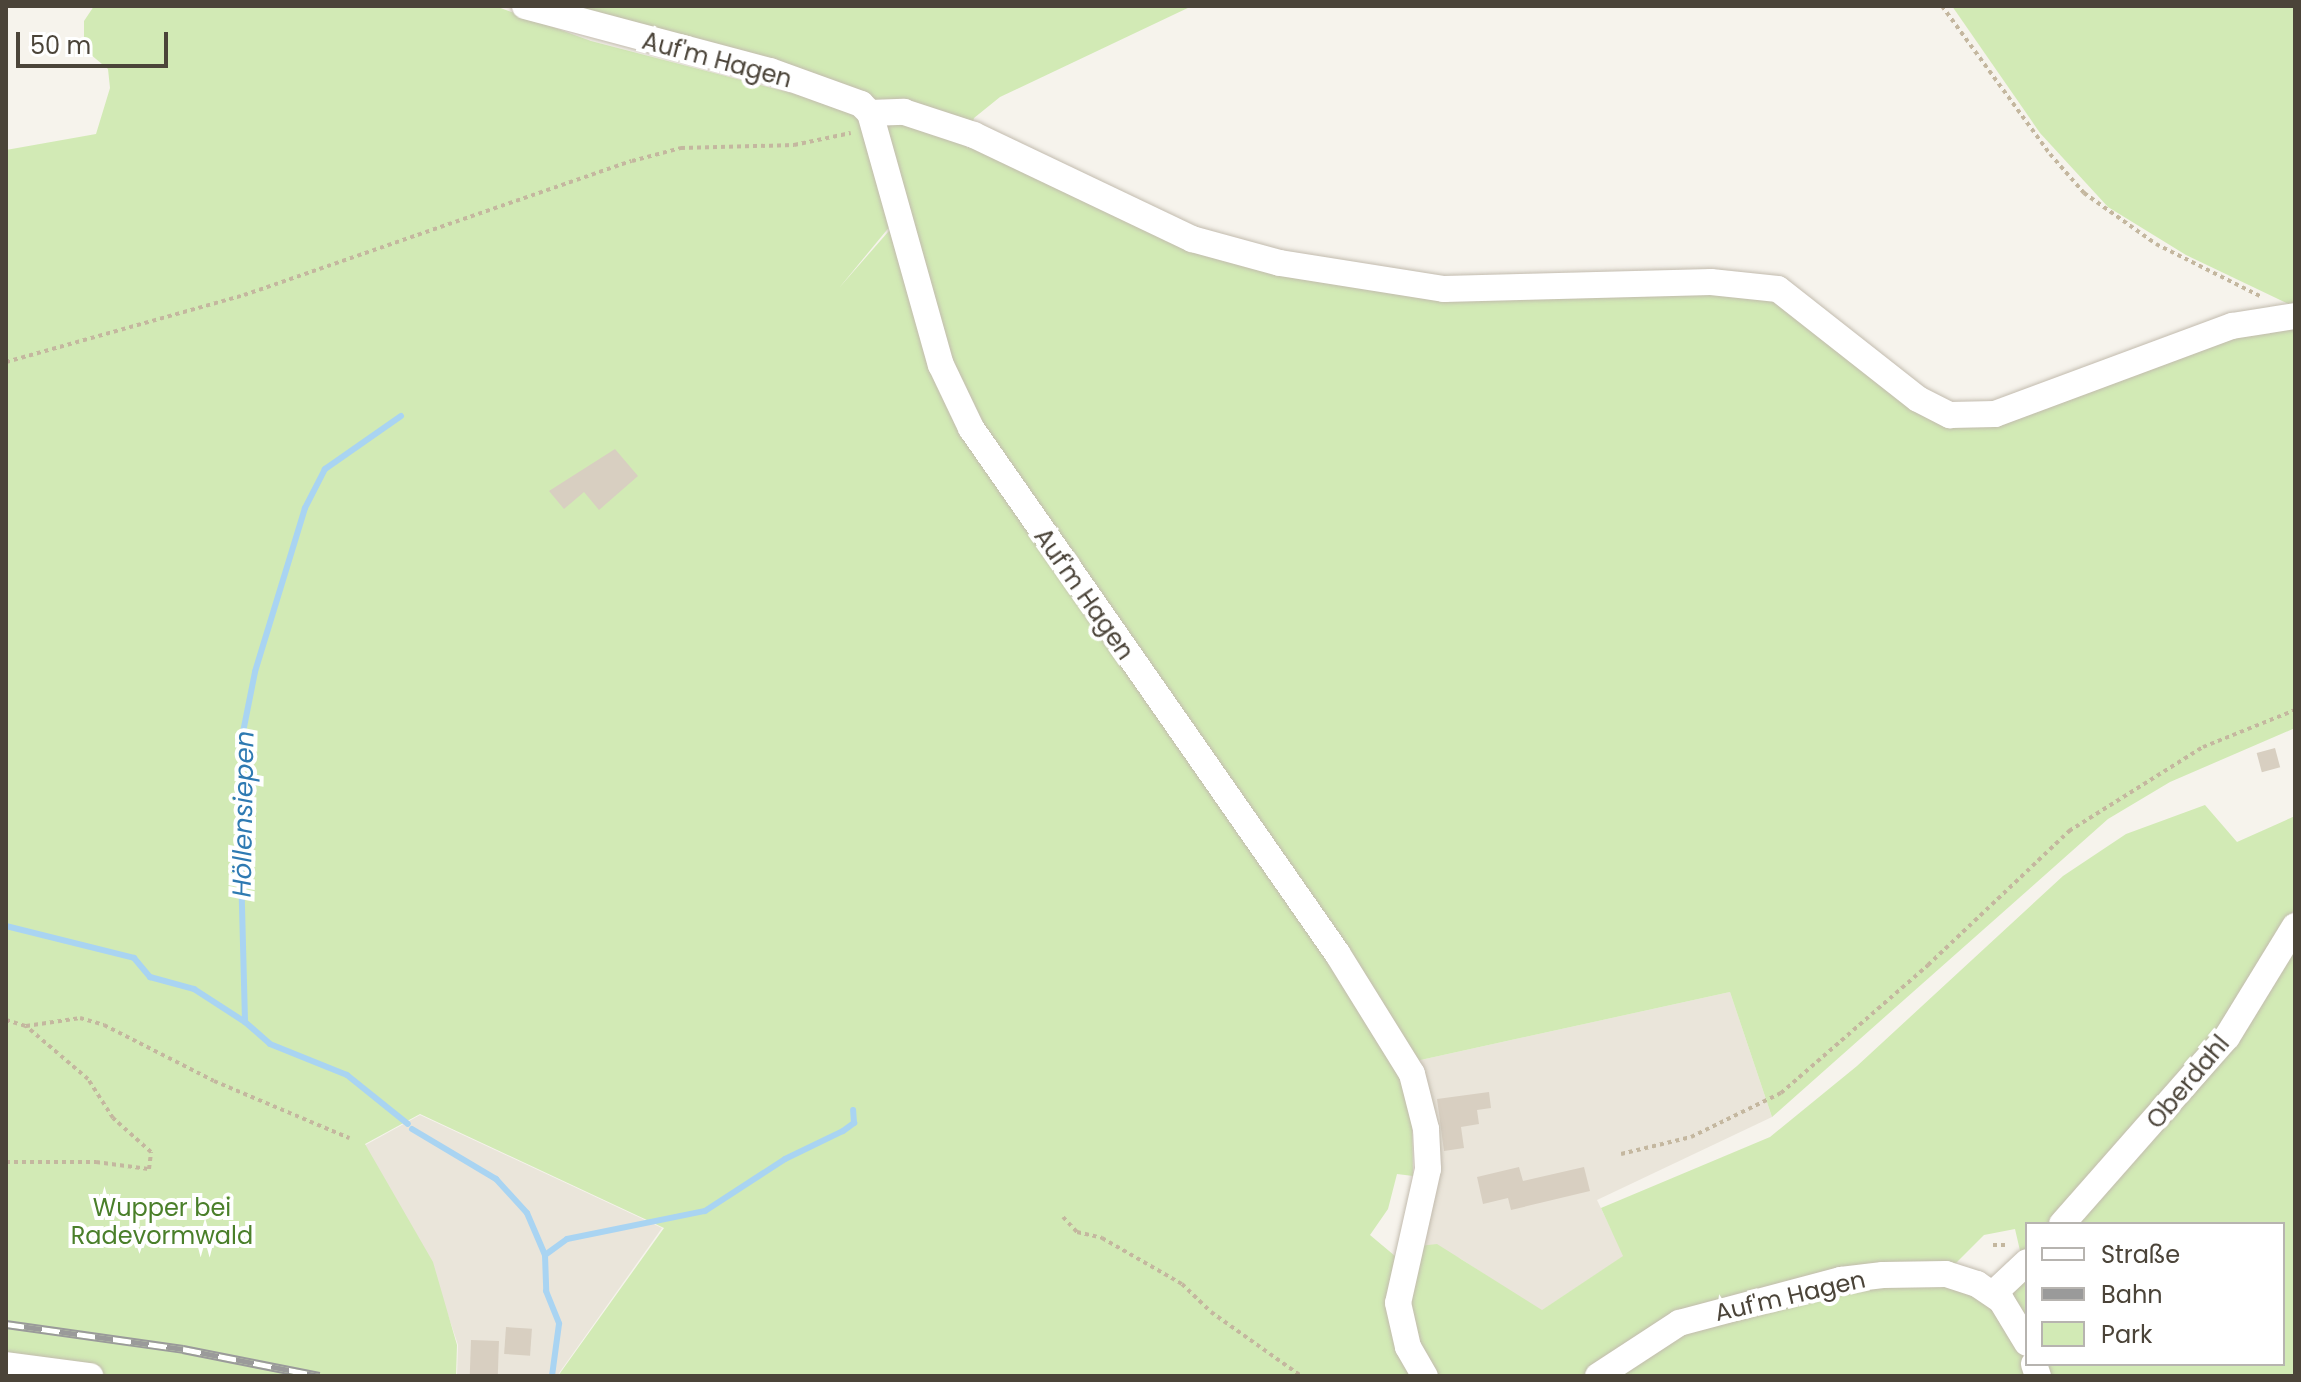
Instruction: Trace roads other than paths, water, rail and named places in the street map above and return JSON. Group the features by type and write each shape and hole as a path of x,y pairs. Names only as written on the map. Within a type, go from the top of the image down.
{"street":[{"name":"Auf'm Hagen","path":"525,6 770,71 861,104 872,121 941,365 971,428 1067,572 1337,953 1412,1074 1426,1129 1428,1169 1398,1303 1408,1347 1425,1376"},
{"path":"872,121 904,112 974,135 1192,239 1280,263 1444,289 1711,282 1778,289 1918,399 1950,415 1995,414 2232,326 2295,316"},
{"name":"Oberdahl","path":"2064,1222 2227,1037 2295,926"},
{"path":"2018,1254 1994,1293 2025,1340"},
{"name":"Auf'm Hagen","path":"1598,1376 1679,1323 1841,1280 1946,1274 1994,1293"},
{"path":"6,1365 90,1376"}],"waterway":[{"name":"Höllensiepen","path":"401,416 325,469 305,508 255,672 243,732 240,830 245,1022 270,1044 347,1075 408,1124"},
{"path":"6,926 134,958 150,977 194,989 245,1022"},
{"path":"545,1255 567,1239 705,1211 785,1159 843,1131 854,1123 853,1110"},
{"name":"Höllensiepen","path":"412,1129 496,1179 527,1213 545,1255 546,1291 559,1324 552,1376"}],"railway":[{"path":"6,1324 183,1349 319,1376"}],"park label":[{"name":"Wupper bei Radevormwald","path":"162,1222"}]}
